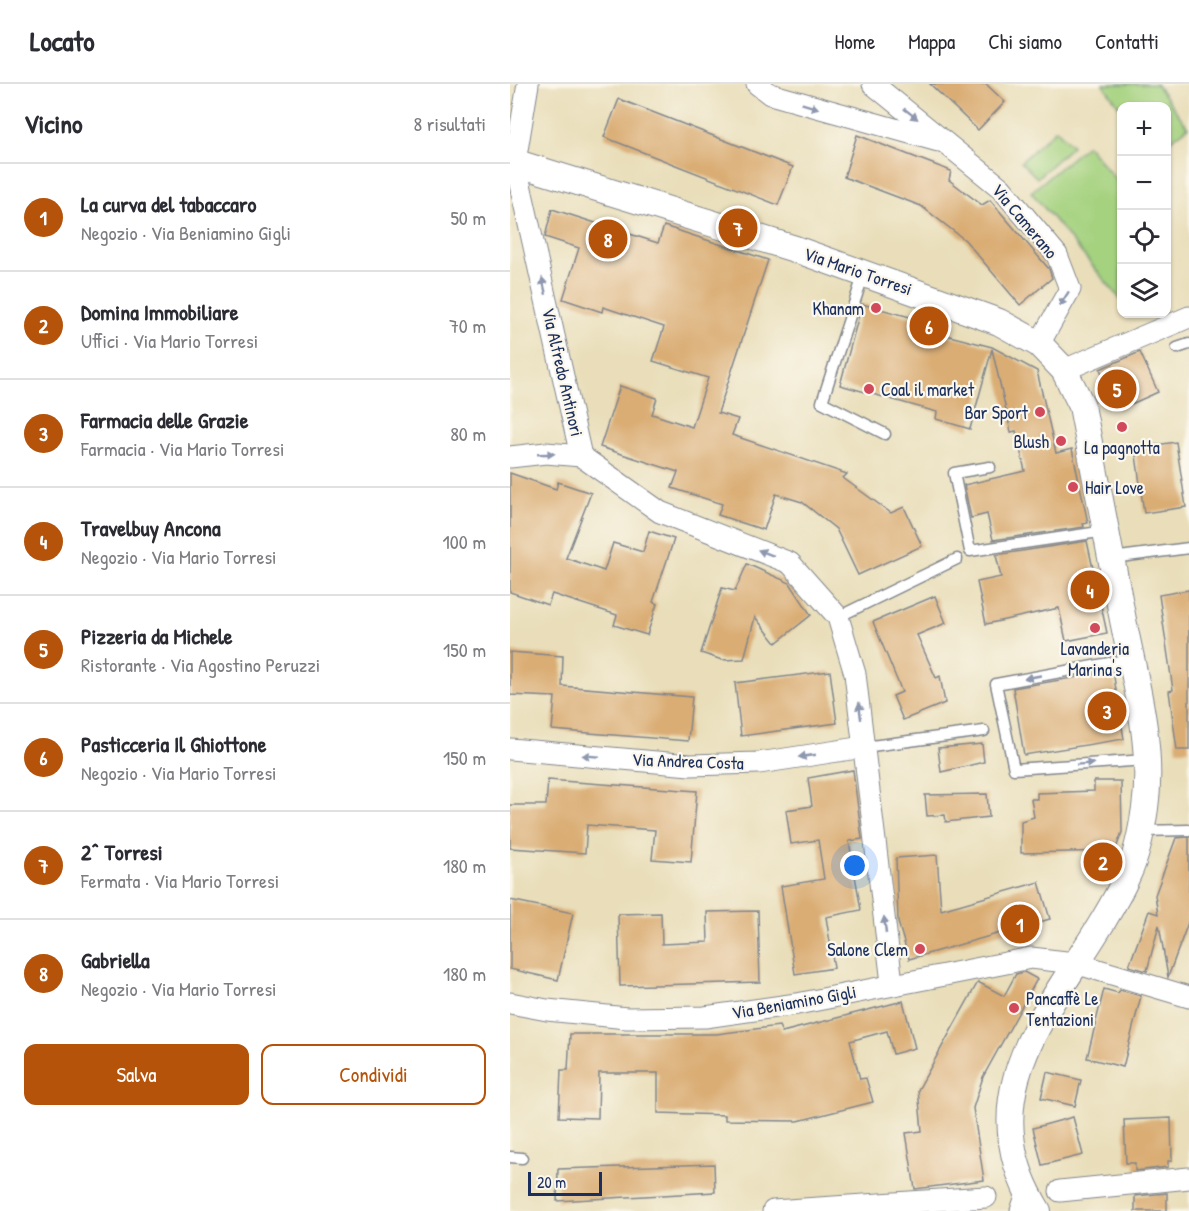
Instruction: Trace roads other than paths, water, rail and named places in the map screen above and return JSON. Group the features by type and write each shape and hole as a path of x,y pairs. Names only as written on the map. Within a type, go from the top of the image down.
{"street":[{"path":"513,161 528,84"},
{"name":"Via Camerano","path":"873,84 1001,188 1057,255 1070,289 1040,344"},
{"name":"Via Camerano","path":"772,87 837,114 948,143"},
{"name":"Via Mario Torresi","path":"513,161 864,273 999,322 1040,344 1064,370 1082,406 1131,659 1147,760 1145,808 1128,874 1032,1036 1014,1080 1010,1103 1011,1126 1014,1150 1028,1205"},
{"name":"Via Alfredo Antinori","path":"513,161 581,456 660,512 790,563 838,617 855,675 892,983"},
{"path":"1064,370 1189,317"},
{"path":"510,457 546,453 581,456"},
{"name":"Via Andrea Costa","path":"510,749 690,765 759,763 864,747"},
{"name":"Via Beniamino Gigli","path":"510,1003 547,1010 627,1018 705,1017 797,1004 892,983 1031,958 1075,963 1189,997"},
{"path":"1060,1191 1189,1178"},
{"path":"773,1211 986,1197"}],"lane":[{"path":"864,273 822,402 885,434"},
{"path":"990,467 954,473 970,551 1106,531"},
{"path":"1111,558 1189,548"},
{"path":"838,617 957,559"},
{"path":"1131,659 996,684 1014,770 1147,760"},
{"path":"864,747 984,731"},
{"path":"1140,831 1189,830"},
{"path":"510,1157 522,1158"}],"place":[{"name":"2^ Torresi","path":"738,228"},
{"name":"Gabriella","path":"608,239"},
{"name":"Khanam","path":"876,308"},
{"name":"Pasticceria Il Ghiottone","path":"929,326"},
{"name":"Coal il market","path":"869,389"},
{"name":"Pizzeria da Michele","path":"1117,389"},
{"name":"Bar Sport","path":"1040,412"},
{"name":"La pagnotta","path":"1122,427"},
{"name":"Blush","path":"1061,441"},
{"name":"Hair Love","path":"1073,487"},
{"name":"Travelbuy Ancona","path":"1090,590"},
{"name":"Lavanderia Marina's","path":"1095,628"},
{"name":"Farmacia delle Grazie","path":"1107,711"},
{"name":"Domina Immobiliare","path":"1103,862"},
{"name":"La curva del tabaccaro","path":"1020,924"},
{"name":"Salone Clem","path":"920,949"},
{"name":"Pancaffè Le Tentazioni","path":"1014,1008"}]}
